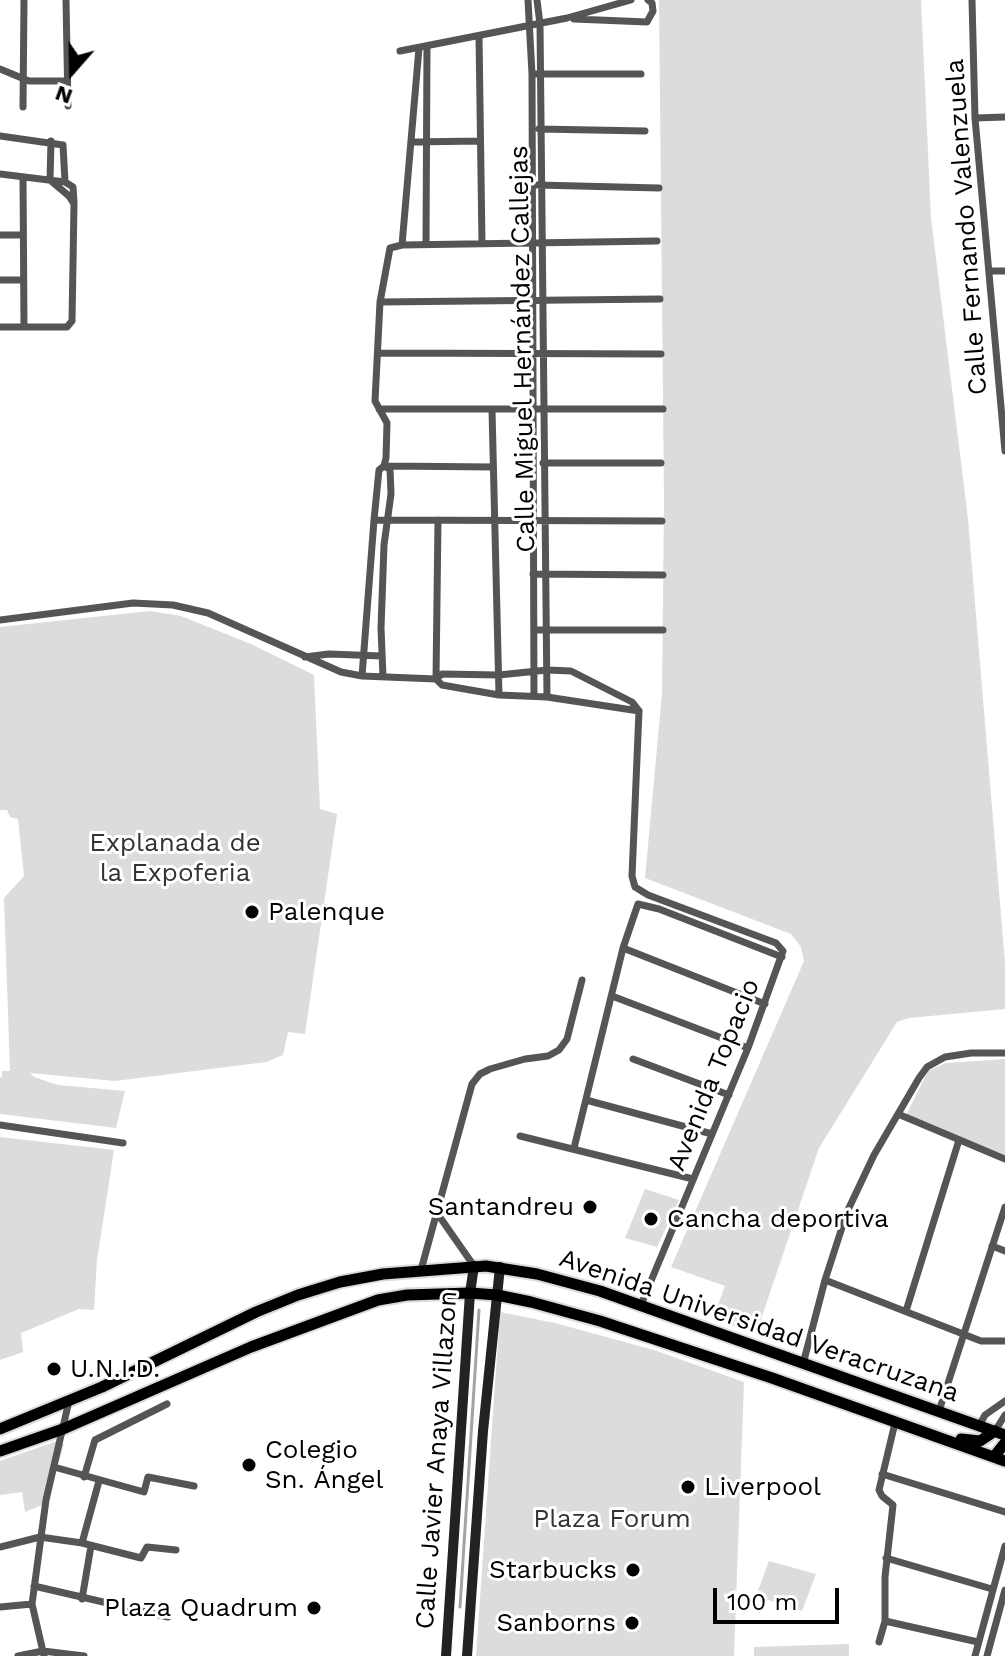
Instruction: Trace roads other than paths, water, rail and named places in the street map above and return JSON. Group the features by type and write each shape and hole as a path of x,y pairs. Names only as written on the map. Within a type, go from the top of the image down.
{"main road":[{"name":"Avenida Universidad Veracruzana","path":"0,1429 69,1401 298,1295 358,1278 474,1266 500,1267 560,1279 1000,1433"},
{"name":"Avenida Universidad Veracruzana","path":"0,1451 63,1429 251,1347 378,1300 407,1295 470,1293 497,1295 556,1308 628,1329 1000,1459"},
{"path":"895,1423 922,1425 966,1441 985,1440 1000,1433"},
{"path":"979,1426 985,1440 1000,1459"},
{"path":"1000,1459 999,1449 1005,1443"}],"street":[{"path":"23,107 24,0"},
{"path":"66,0 68,106"},
{"name":"Calle Miguel Hernández Callejas","path":"528,0 535,25"},
{"name":"Calle Miguel Hernández Callejas","path":"537,0 536,129 542,243 547,697"},
{"path":"400,51 567,18 631,0"},
{"path":"567,18 647,22 653,11 648,0"},
{"name":"Calle Fernando Valenzuela","path":"972,0 975,118 1005,451"},
{"path":"479,36 482,243"},
{"path":"423,47 427,141 426,244"},
{"path":"402,245 423,47"},
{"path":"0,69 42,82 67,81"},
{"path":"536,74 641,74"},
{"path":"975,118 1005,117"},
{"path":"536,129 645,131"},
{"path":"0,136 59,142 65,148 65,182"},
{"path":"50,180 51,141"},
{"path":"411,142 480,141"},
{"path":"0,174 65,182 73,187 74,204 71,325 0,327"},
{"path":"23,177 24,327"},
{"path":"50,180 74,204"},
{"path":"537,185 659,188"},
{"name":"Calle Miguel Hernández Callejas","path":"534,696 532,243 537,185"},
{"path":"0,235 23,235"},
{"path":"384,466 387,423 375,401 380,302 390,248 426,244 657,241"},
{"path":"989,271 1005,271"},
{"path":"0,280 23,280"},
{"path":"380,302 660,299"},
{"path":"378,353 661,354"},
{"path":"996,356 1005,354"},
{"path":"379,409 663,409"},
{"path":"492,410 499,695"},
{"path":"533,463 661,463"},
{"path":"383,677 384,545 390,469 384,466"},
{"path":"362,676 379,470 384,466 493,467"},
{"path":"374,520 662,521"},
{"path":"438,520 436,679 442,685 499,695 547,697 639,711"},
{"path":"533,574 663,575"},
{"path":"0,620 133,603 173,605 208,613 332,670 362,676 436,679 442,674 499,675 547,670 583,675 632,702 639,711 632,876 639,890 776,943 782,953"},
{"path":"534,630 663,630"},
{"path":"305,657 317,654 382,656"},
{"path":"574,1148 636,906 642,903 782,953"},
{"path":"623,948 765,1004"},
{"name":"Avenida Topacio","path":"641,1305 748,1048 782,953"},
{"path":"421,1270 472,1084 480,1074 490,1069 548,1056 559,1050 567,1039 582,980"},
{"path":"612,996 748,1048"},
{"path":"803,1364 825,1280 858,1188 919,1078 936,1061 971,1053 1005,1053"},
{"path":"633,1059 729,1095"},
{"path":"586,1100 712,1134"},
{"path":"898,1114 1005,1159"},
{"path":"0,1125 123,1143"},
{"path":"520,1136 693,1179"},
{"path":"906,1311 959,1140"},
{"path":"939,1411 1005,1207"},
{"path":"437,1213 474,1266"},
{"path":"992,1246 1005,1251"},
{"name":"Calle Javier Anaya Villazon","path":"446,1656 474,1266"},
{"name":"Calle Javier Anaya Villazon","path":"467,1656 483,1431 500,1267"},
{"path":"825,1280 965,1335 994,1343 1005,1341"},
{"path":"43,1654 32,1604 40,1537 69,1401"},
{"path":"979,1426 991,1409 1005,1401"},
{"path":"84,1477 95,1440 167,1404"},
{"path":"1000,1433 1005,1415"},
{"path":"879,1642 884,1623 886,1558 893,1505 880,1493 895,1423"},
{"path":"54,1467 144,1492 148,1477 194,1486"},
{"path":"882,1474 1005,1512"},
{"path":"82,1543 99,1481"},
{"path":"0,1547 40,1537 82,1543 141,1558 147,1547 176,1550"},
{"path":"82,1599 91,1546"},
{"path":"976,1656 1005,1546"},
{"path":"886,1558 992,1589"},
{"path":"34,1586 168,1617"},
{"path":"987,1656 1005,1590"},
{"path":"0,1607 32,1604"},
{"path":"448,1619 469,1619"},
{"path":"884,1623 978,1642"},
{"path":"18,1656 61,1651 84,1656"}],"waterway":[{"path":"460,1607 479,1310"}],"place":[{"name":"Palenque","path":"252,912"},
{"name":"Santandreu","path":"590,1207"},
{"name":"Cancha deportiva","path":"651,1219"},
{"name":"U.N.I.D.","path":"54,1369"},
{"name":"Colegio Sn. Ángel","path":"249,1465"},
{"name":"Liverpool","path":"688,1487"},
{"name":"Starbucks","path":"633,1570"},
{"name":"Plaza Quadrum","path":"314,1608"},
{"name":"Sanborns","path":"632,1623"}],"park label":[{"name":"Explanada de la Expoferia","path":"175,858"},
{"name":"Plaza Forum","path":"612,1519"}]}
